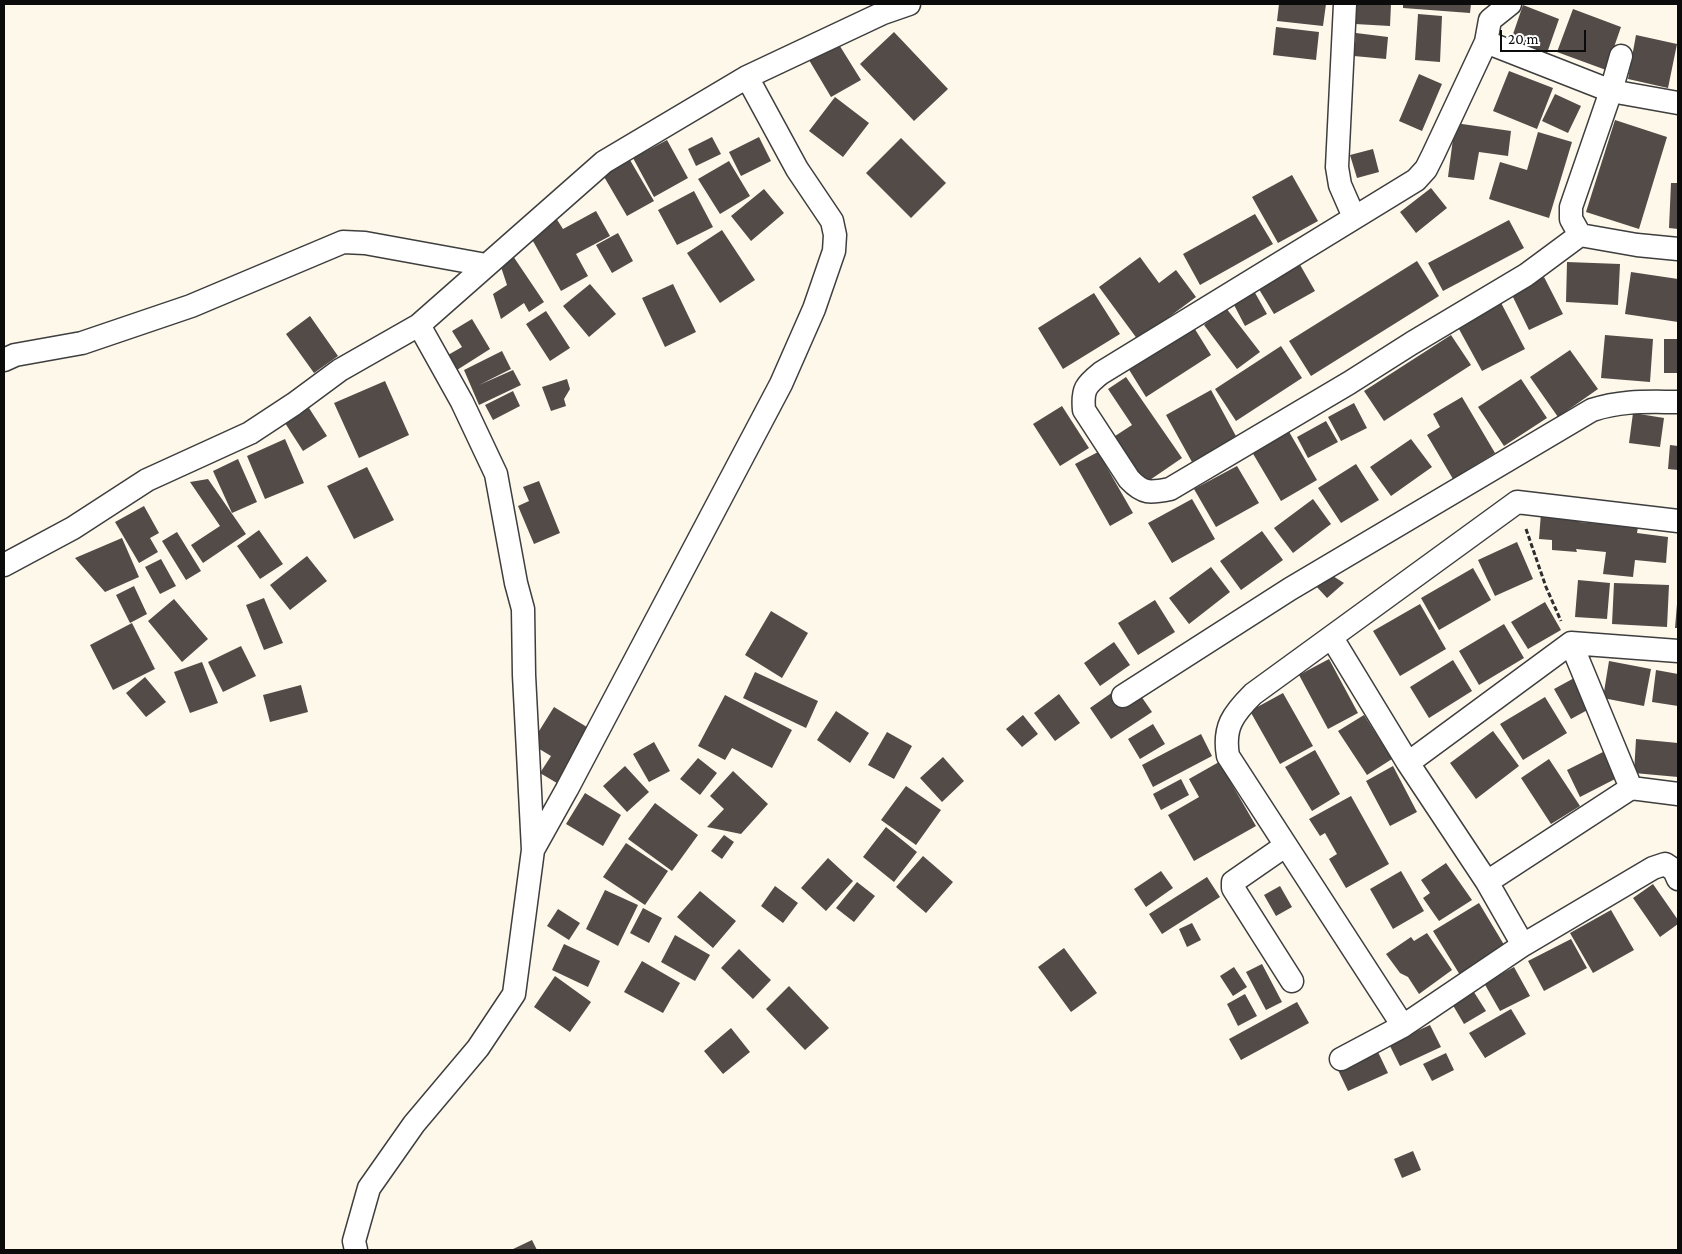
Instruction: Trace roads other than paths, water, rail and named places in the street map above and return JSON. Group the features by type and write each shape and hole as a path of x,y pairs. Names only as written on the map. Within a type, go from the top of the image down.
{"street":[{"path":"4,565 74,528 147,480 250,433 340,370 420,325 604,162 747,77 883,13 909,4"},
{"path":"1345,4 1337,166 1340,185 1354,217"},
{"path":"1510,4 1490,12 1486,42 1434,155 1426,169 1416,180 1101,373 1087,385 1082,397 1084,410 1129,480 1138,488 1153,493 1170,489 1350,383 1412,343 1526,275 1580,235 1637,246 1678,249"},
{"path":"1486,42 1611,91 1678,103"},
{"path":"1580,235 1571,219 1571,207 1611,91 1621,56"},
{"path":"533,850 781,384 814,309 834,251 835,235 832,221 797,169 747,77"},
{"path":"4,360 15,355 82,343 191,306 343,242 365,243 486,265"},
{"path":"356,1250 354,1241 369,1188 414,1124 478,1048 514,994 533,850 524,675 523,608 516,583 496,474 462,402 420,325"},
{"path":"1123,696 1290,590 1592,410 1622,402 1678,402"},
{"path":"1403,1026 1228,756 1225,741 1229,726 1240,708 1253,694 1516,502 1678,521"},
{"path":"1332,638 1408,763 1487,882 1523,945"},
{"path":"1408,763 1571,643 1678,651"},
{"path":"1571,643 1631,788"},
{"path":"1487,882 1631,788 1678,794"},
{"path":"1285,846 1233,882 1233,888 1292,981"},
{"path":"1341,1059 1403,1026 1523,945 1653,868 1665,864 1674,870 1678,880"}]}
